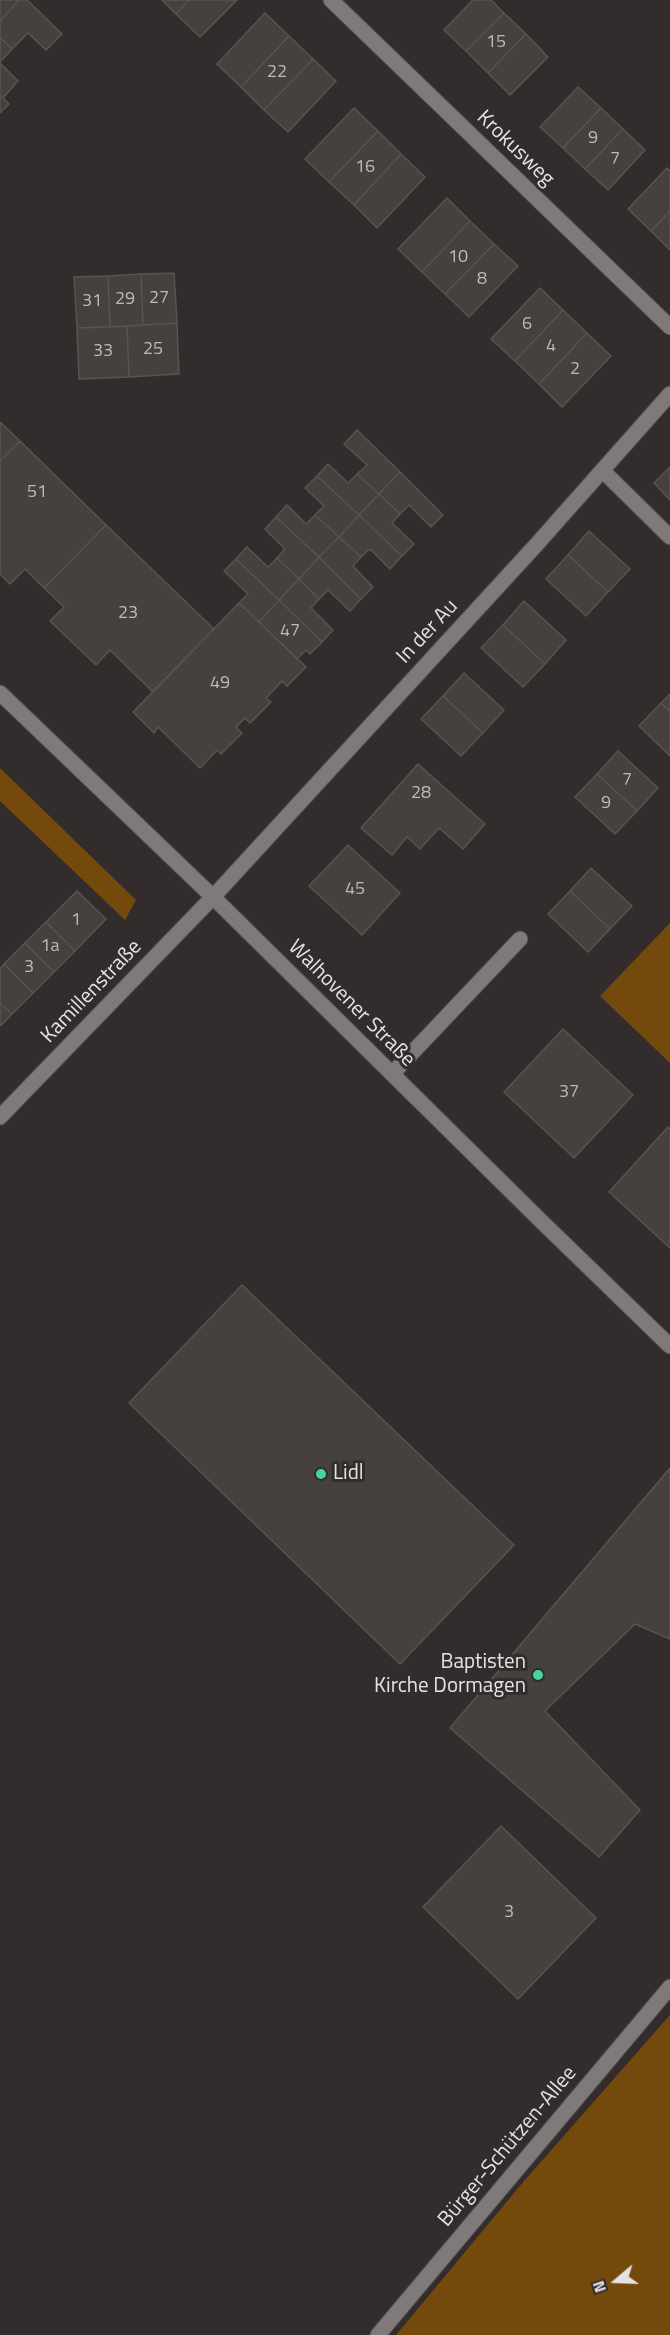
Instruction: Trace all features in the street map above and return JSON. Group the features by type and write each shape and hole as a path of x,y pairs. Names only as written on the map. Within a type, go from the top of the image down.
{"street":[{"name":"Krokusweg","path":"331,0 670,327"},
{"name":"In der Au","path":"213,897 603,471 670,394"},
{"path":"603,471 670,537"},
{"name":"Walhovener Straße","path":"0,693 213,897 670,1346"},
{"name":"Kamillenstraße","path":"0,1117 213,897"},
{"path":"392,1074 520,939"},
{"name":"Bürger-Schützen-Allee","path":"378,2335 670,1987"}],"shaded area":[{"path":"0,768 136,900 125,920 0,801"},
{"path":"670,923 670,1063 600,996"},
{"path":"670,2015 670,2335 396,2335 524,2181"}],"building":[{"path":"0,0 19,0 0,21"},
{"path":"19,0 27,0 62,34 46,50 28,33 12,49 0,38 0,21"},
{"path":"162,0 189,0 176,14"},
{"path":"189,0 237,0 200,37 176,14"},
{"path":"473,0 491,0 504,13 466,51 444,30"},
{"path":"265,13 289,36 241,87 217,64"},
{"path":"504,13 526,34 488,73 466,51"},
{"path":"526,34 548,57 510,95 488,73"},
{"path":"289,36 313,59 264,110 241,87"},
{"path":"0,38 12,49 0,62"},
{"path":"313,59 336,81 288,132 264,110"},
{"path":"0,63 18,81 3,98 0,95"},
{"path":"578,87 601,108 563,148 540,127"},
{"path":"0,95 9,104 0,113"},
{"path":"354,108 378,131 329,182 305,159"},
{"path":"601,108 623,129 585,169 563,148"},
{"path":"623,129 645,150 608,190 585,169"},
{"path":"378,131 401,154 354,205 329,182"},
{"path":"401,154 425,177 377,228 354,205"},
{"path":"667,168 670,171 670,211 651,231 628,209"},
{"path":"447,198 470,221 422,272 398,249"},
{"path":"670,211 670,250 651,231"},
{"path":"470,221 494,244 445,294 422,272"},
{"path":"494,244 518,266 469,317 445,294"},
{"path":"174,273 177,323 143,325 141,274"},
{"path":"141,274 143,325 110,327 108,276"},
{"path":"108,276 110,327 77,328 74,277"},
{"path":"540,288 563,310 515,361 491,339"},
{"path":"563,310 587,333 539,384 515,361"},
{"path":"177,323 179,374 129,377 127,326"},
{"path":"127,326 129,377 79,379 77,328"},
{"path":"587,333 611,356 562,407 539,384"},
{"path":"0,422 20,441 0,461"},
{"path":"357,430 400,472 379,494 357,474 367,465 344,444"},
{"path":"20,441 106,525 44,588 25,569 10,584 0,574 0,461"},
{"path":"328,464 348,483 357,474 379,494 359,515 317,476"},
{"path":"670,467 670,500 654,483"},
{"path":"400,472 443,515 431,527 409,505 400,514 379,494"},
{"path":"317,476 359,515 339,537 315,515 324,506 305,488"},
{"path":"379,494 400,514 392,523 414,544 402,556 359,515"},
{"path":"287,505 306,524 315,515 339,537 319,557 276,517"},
{"path":"359,515 402,556 390,569 370,549 361,557 339,537"},
{"path":"276,517 319,557 299,579 277,558 285,549 265,529"},
{"path":"106,525 214,629 153,692 110,650 96,665 50,621 64,607 44,588"},
{"path":"589,531 630,569 608,592 568,555"},
{"path":"339,537 361,557 353,566 373,587 361,599 319,557"},
{"path":"247,547 268,567 277,558 299,579 279,600 236,559"},
{"path":"568,555 608,592 586,616 546,579"},
{"path":"319,557 361,599 350,611 328,590 319,599 299,579"},
{"path":"236,559 279,600 259,622 239,603 248,594 224,571"},
{"path":"299,579 319,599 311,608 333,630 322,642 279,600"},
{"path":"279,600 322,642 310,654 306,650 297,659 259,622"},
{"path":"524,601 566,640 545,664 503,625"},
{"path":"239,603 306,667 287,686 282,681 266,698 271,702 250,723 245,718 236,727 242,733 221,754 217,750 200,768 158,727 154,733 133,712"},
{"path":"503,625 545,664 523,687 481,648"},
{"path":"464,673 504,710 483,733 443,696"},
{"path":"670,694 670,711 661,703"},
{"path":"443,696 483,733 461,756 421,719"},
{"path":"661,703 670,711 670,756 639,726"},
{"path":"618,751 658,788 637,811 597,774"},
{"path":"418,764 485,824 463,849 439,828 420,849 407,837 392,855 361,828"},
{"path":"597,774 637,811 615,834 575,797"},
{"path":"348,845 400,893 362,935 309,886"},
{"path":"591,868 632,906 610,929 570,891"},
{"path":"77,891 106,919 75,951 46,922"},
{"path":"570,891 610,929 588,952 548,914"},
{"path":"46,922 75,951 54,972 25,943"},
{"path":"25,943 54,972 33,993 4,964"},
{"path":"4,964 33,993 12,1014 0,1003 0,969"},
{"path":"0,1003 12,1014 0,1026"},
{"path":"563,1029 633,1095 574,1158 504,1092"},
{"path":"668,1127 670,1129 670,1248 609,1192"},
{"name":"Lidl","path":"242,1285 514,1545 400,1664 129,1403"},
{"name":"Baptisten Kirche Dormagen","path":"670,1468 670,1639 635,1624 545,1711 640,1810 599,1857 450,1728"},
{"path":"501,1826 596,1918 518,1999 423,1907"}],"place":[{"name":"Lidl","path":"321,1474"},
{"name":"Baptisten Kirche Dormagen","path":"538,1675"}]}
